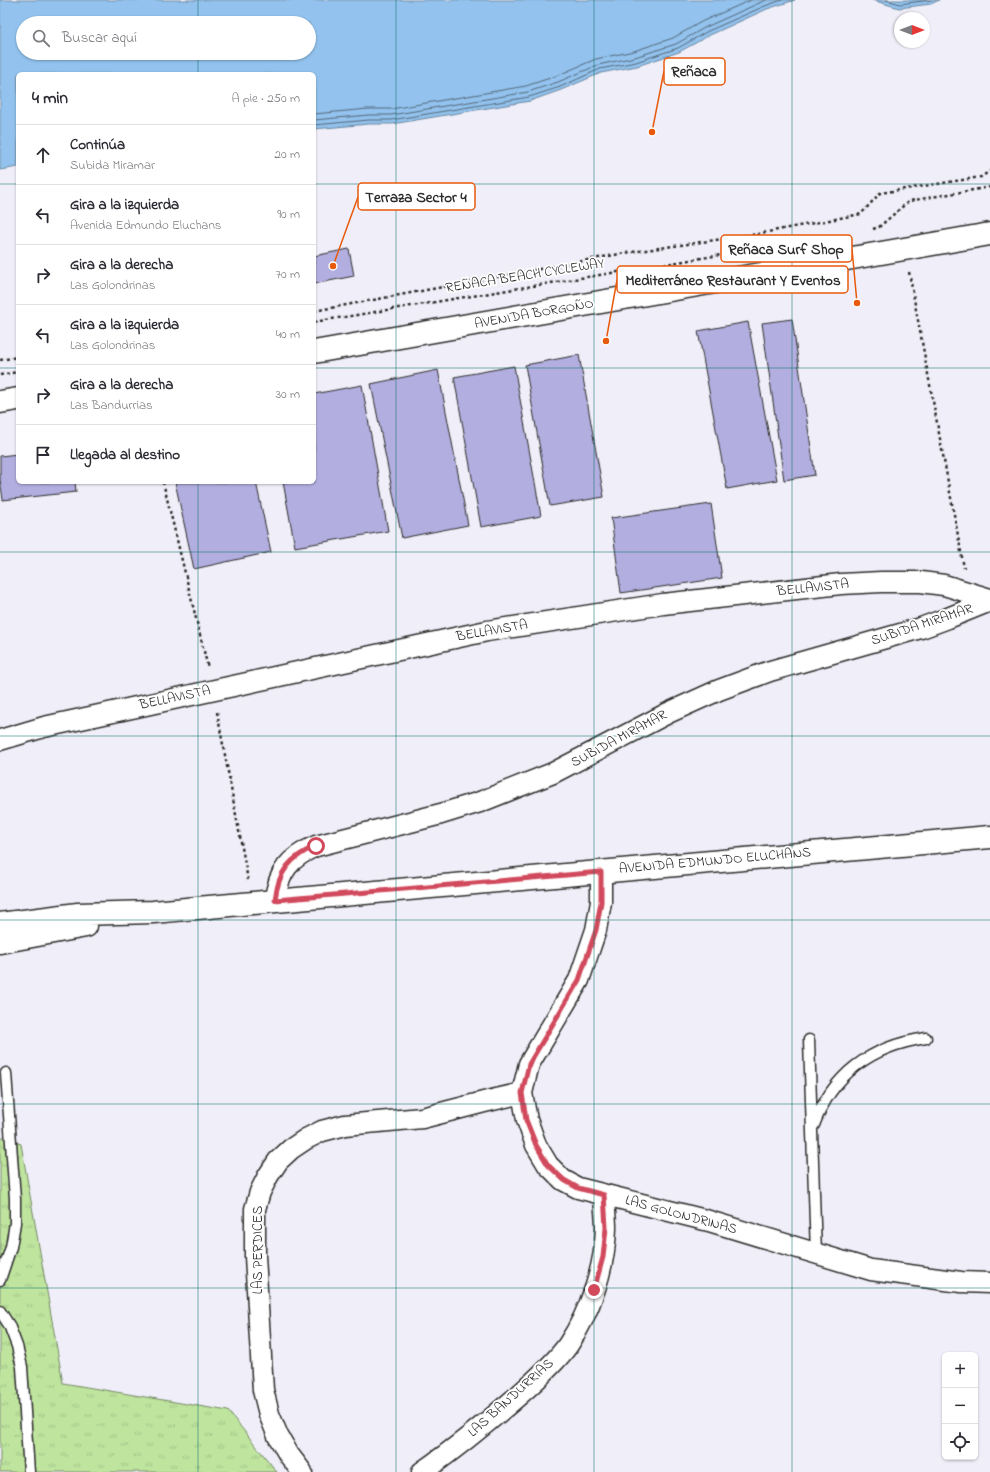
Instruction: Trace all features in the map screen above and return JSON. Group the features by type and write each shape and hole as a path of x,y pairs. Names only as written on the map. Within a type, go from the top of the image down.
{"main road":[{"name":"AVENIDA BORGOÑO","path":"316,352 990,234"},
{"path":"0,402 16,399"},
{"name":"AVENIDA EDMUNDO ELUCHANS","path":"0,924 78,914 153,912 990,837"},
{"name":"AVENIDA EDMUNDO ELUCHANS","path":"0,942 153,912"}],"street":[{"name":"BELLAVISTA","path":"0,740 44,727 494,630 663,604 842,584 881,582 921,582 944,585 990,600"},
{"name":"SUBIDA MIRAMAR","path":"275,900 276,886 286,867 294,858 316,846 440,814 480,802 553,773 668,713 719,690 784,667 921,628 970,610 990,600"},
{"name":"LAS GOLONDRINAS","path":"601,872 601,902 596,930 579,980 529,1064 522,1093 526,1120 536,1145 548,1165 564,1180 578,1188 709,1221 871,1270 961,1282 990,1283"},
{"name":"LAS PERDICES","path":"302,1472 289,1455 278,1436 269,1414 263,1390 255,1256 255,1209 260,1192 268,1176 278,1161 291,1149 306,1138 322,1131 345,1125 422,1118 522,1093"},
{"name":"LAS BANDURRIAS","path":"422,1472 492,1419 539,1378 568,1346 583,1319 594,1290 603,1257 606,1228 604,1195"}],"lane":[{"path":"812,1130 828,1096 839,1081 853,1068 869,1056 887,1047 906,1041 926,1038"},
{"path":"809,1040 816,1254"},
{"path":"0,1280 11,1247 15,1223 15,1200 6,1074"},
{"path":"0,1311 9,1326 17,1346 22,1368 29,1472"}],"path":[{"path":"316,311 625,253 757,234 861,214 880,193 980,177 990,171"},
{"path":"872,229 879,228 909,201 990,187"},
{"name":"REÑACA BEACH CYCLEWAY","path":"316,322 770,247"},
{"path":"904,248 968,592"},
{"path":"0,360 16,357"},
{"path":"0,375 16,372"}],"green space":[{"path":"0,1137 21,1144 63,1383 228,1411 277,1472 0,1472"}],"water":[{"path":"0,0 795,0 767,9 710,35 679,52 637,66 601,73 530,101 392,124 369,124 316,129 316,72 16,72 16,167 0,170"},
{"path":"872,0 939,0 931,4 899,8"}],"building":[{"path":"349,249 354,276 316,284 316,256"},
{"path":"792,319 815,475 784,480 762,323"},
{"path":"748,322 777,480 727,489 698,331"},
{"path":"579,355 604,497 550,506 525,365"},
{"path":"514,366 541,516 481,527 454,377"},
{"path":"438,370 468,525 402,538 371,384"},
{"path":"362,385 388,531 295,547 283,484 316,484 316,394"},
{"path":"16,454 16,484 75,484 76,492 3,500 0,479 0,456"},
{"path":"175,484 256,484 271,552 194,569"},
{"path":"711,504 722,578 621,593 611,518"}],"place":[{"name":"Reñaca","path":"652,132"},
{"name":"Terraza Sector 4","path":"333,266"},
{"name":"Reñaca Surf Shop","path":"857,303"},
{"name":"Mediterráneo Restaurant Y Eventos","path":"606,341"}],"route":[{"path":"316,846 294,858 286,867 276,886 275,900 601,872 601,902 596,930 579,980 529,1064 522,1093 526,1120 536,1145 548,1165 564,1180 578,1188 604,1195 606,1228 603,1257 594,1290"}]}
